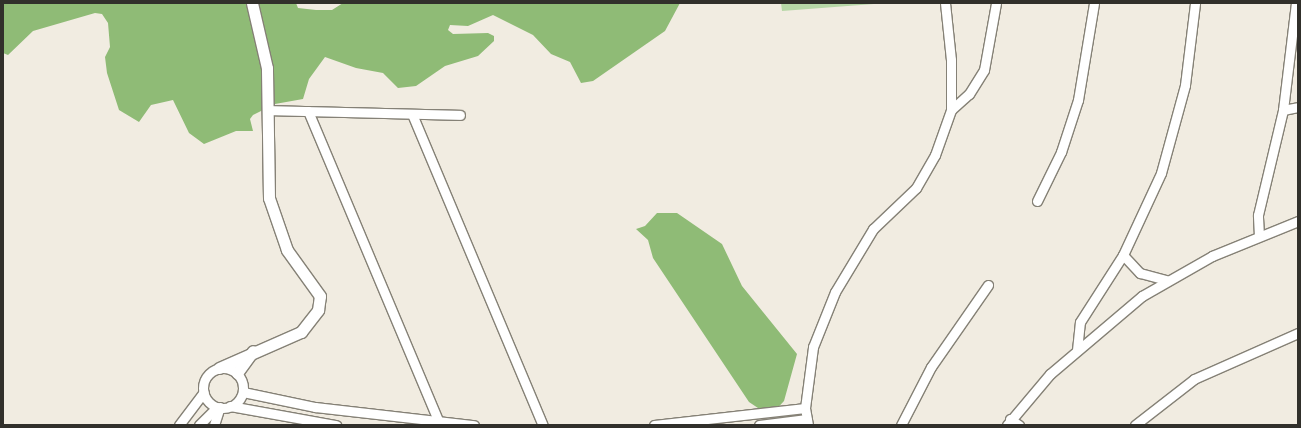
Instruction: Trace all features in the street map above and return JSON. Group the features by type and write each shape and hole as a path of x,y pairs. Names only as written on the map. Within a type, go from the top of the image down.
{"street":[{"path":"179,425 204,392 208,374 255,349 301,332 318,310 320,296 287,250 269,198 269,110 267,68 252,3"},
{"path":"759,425 807,422 805,408 813,347 835,292 873,230 916,188 935,155 951,110 951,60 945,3"},
{"path":"951,110 969,94 984,70 996,3"},
{"path":"1037,201 1061,152 1078,100 1090,47 1094,3"},
{"path":"1078,350 1080,322 1123,254 1150,200 1173,137 1189,63 1195,3"},
{"path":"1259,236 1258,215 1283,110 1296,3"},
{"path":"1283,110 1298,108"},
{"path":"269,110 460,115"},
{"path":"308,111 440,423"},
{"path":"412,114 544,425"},
{"path":"1019,425 1008,422 1050,374 1117,314 1167,280 1259,236 1298,221"},
{"path":"1123,254 1140,273 1167,280"},
{"path":"901,425 931,367 988,284"},
{"path":"1135,425 1194,379 1298,333"},
{"path":"237,373 255,349"},
{"path":"219,368 237,373"},
{"path":"237,373 243,392"},
{"path":"204,392 218,407"},
{"path":"243,392 315,407 410,421 474,425"},
{"path":"230,406 243,392"},
{"path":"199,425 218,407 230,406 308,423 336,425"},
{"path":"214,425 218,407"},
{"path":"308,423 315,407"},
{"path":"654,425 722,422 805,408"}],"green space":[{"path":"3,3 296,3 298,8 332,10 343,3 680,3 665,31 593,81 581,83 570,62 551,54 533,35 493,15 468,26 450,25 448,30 453,34 488,33 494,36 494,41 478,56 445,66 416,86 398,88 383,73 356,68 325,57 309,79 303,99 275,104 253,115 250,119 253,131 236,131 204,144 189,133 173,100 151,105 139,122 119,110 107,73 105,57 110,47 108,23 102,14 95,13 33,31 8,55 3,53"},
{"path":"781,3 887,3 782,11"},
{"path":"657,213 677,213 722,244 742,286 797,354 784,401 770,416 749,402 653,258 648,240 636,229 645,226"}]}
